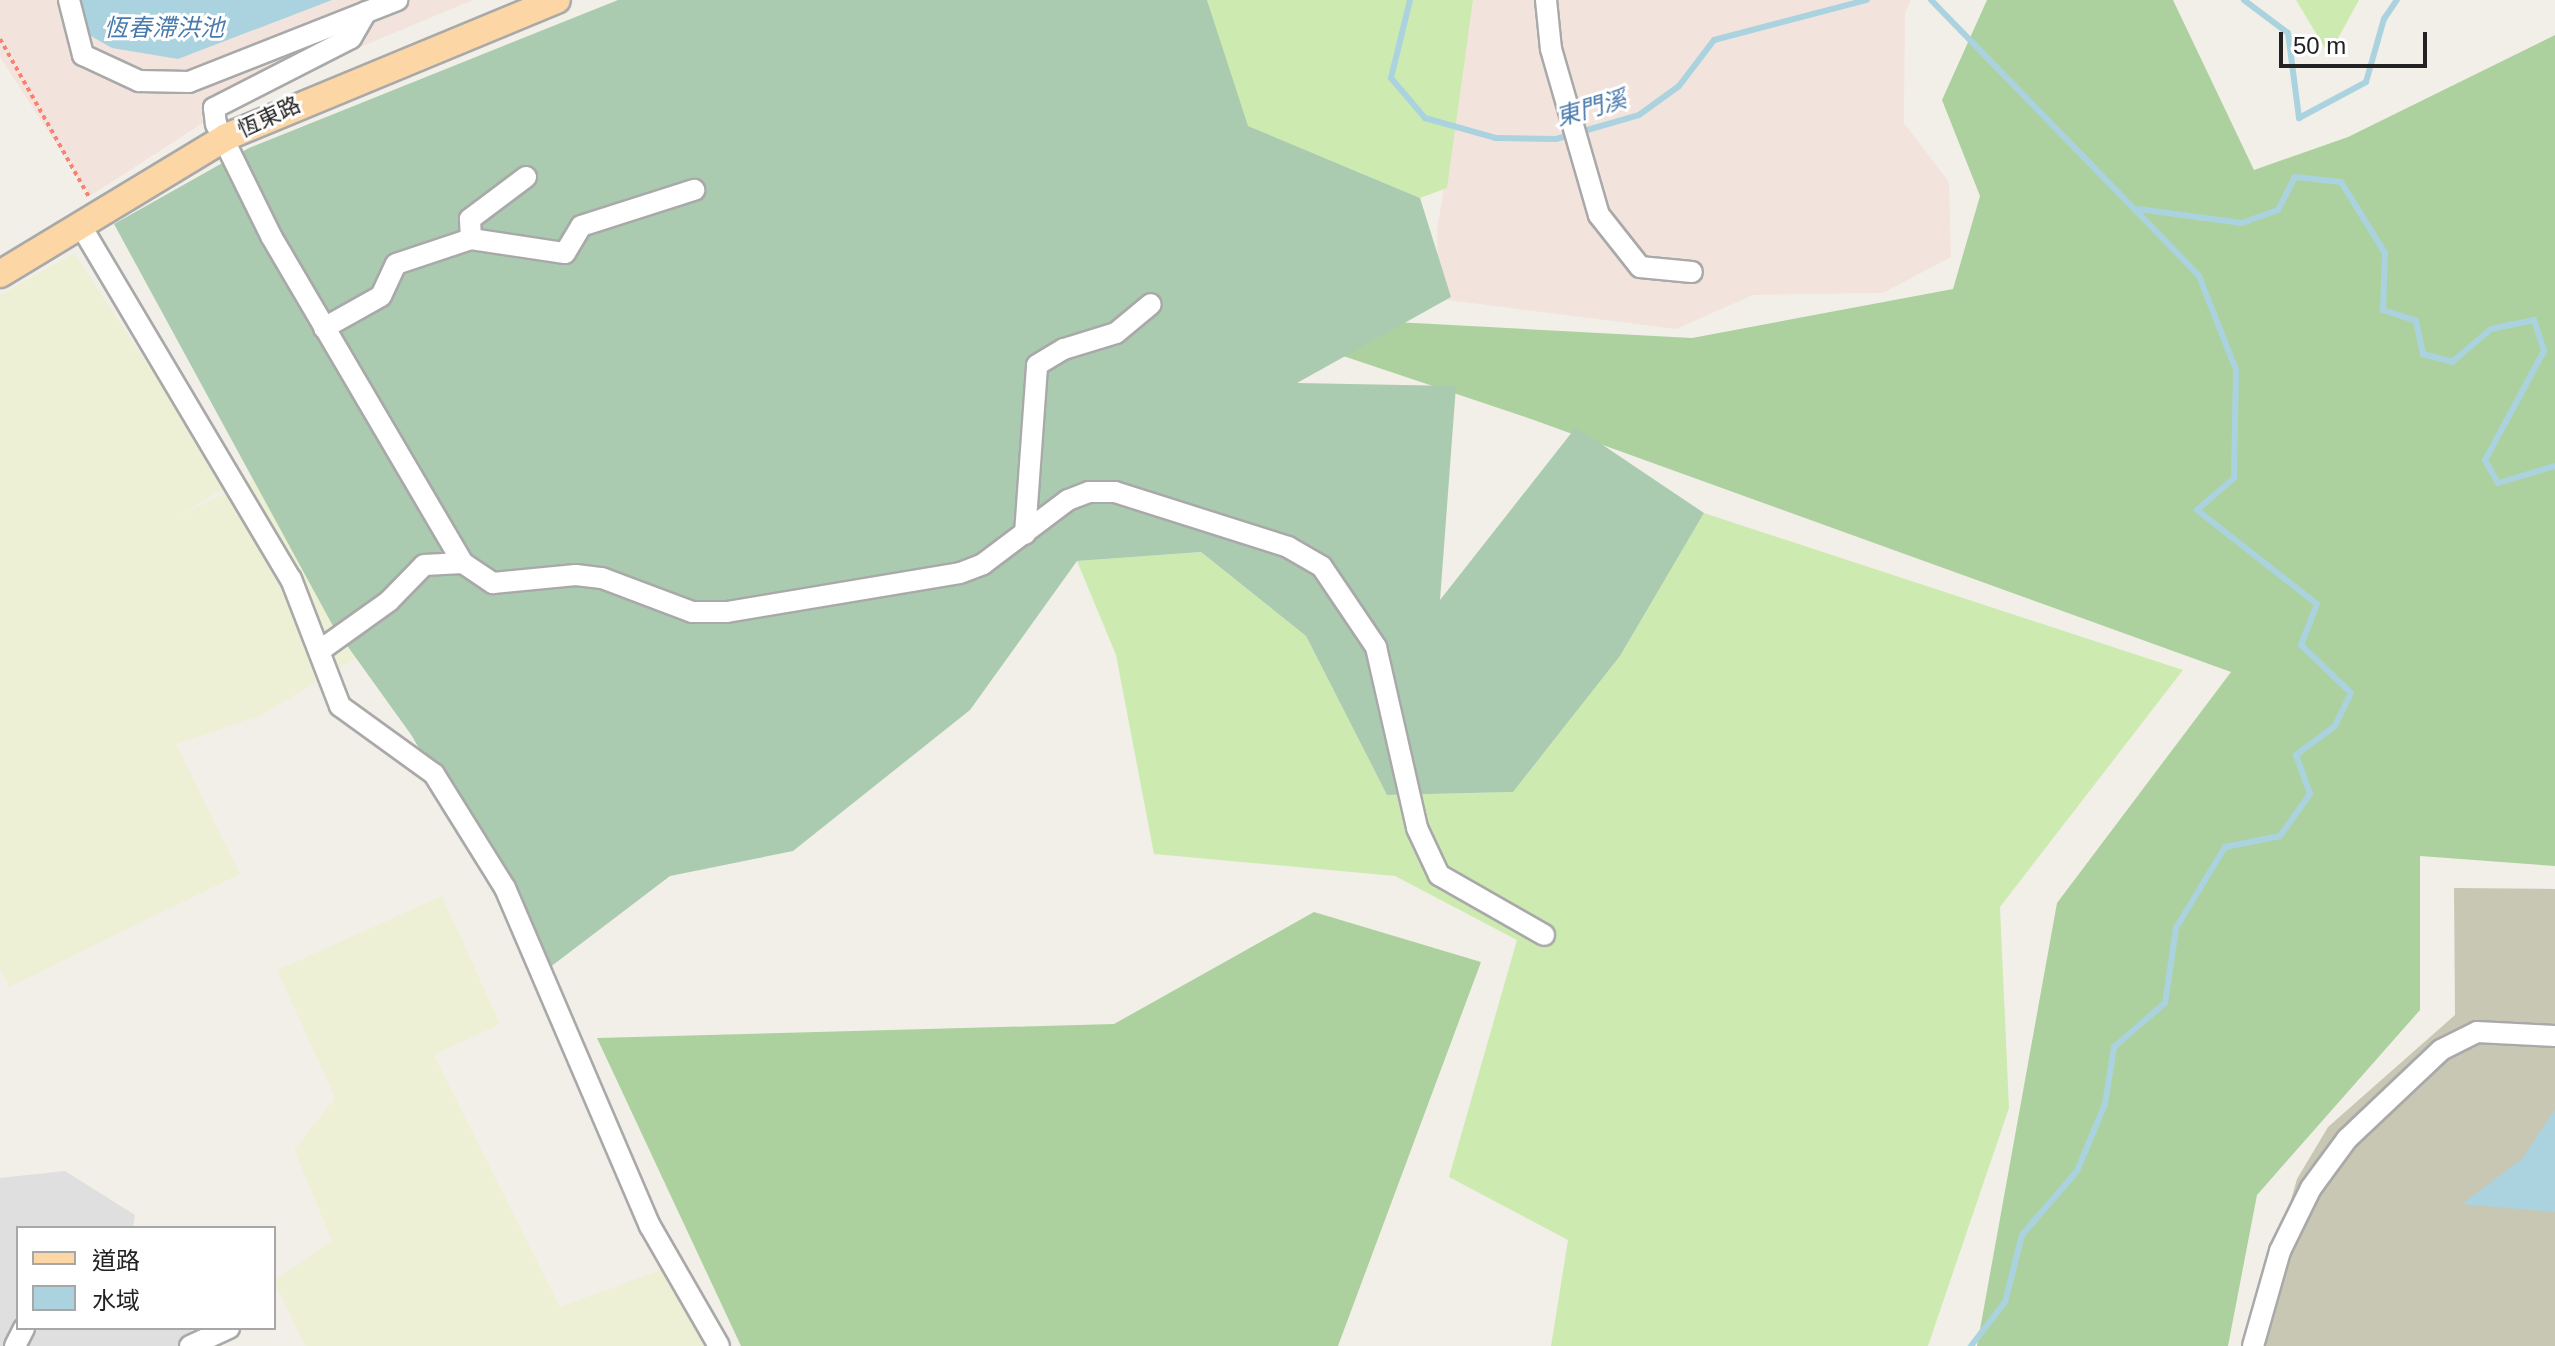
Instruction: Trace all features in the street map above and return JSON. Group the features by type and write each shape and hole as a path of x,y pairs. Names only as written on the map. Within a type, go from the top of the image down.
{"main road":[{"name":"恆東路","path":"0,274 226,137 557,0"}],"street":[{"path":"69,0 83,55 139,81 189,82 397,0"},
{"path":"1546,0 1560,85 1599,215 1627,255 1640,267 1692,272"},
{"path":"366,12 351,38 214,108 271,236 463,563 493,583 602,578 692,612 727,612 960,573 1025,534 1068,500 1115,492 1288,547 1322,567 1376,647 1417,828 1439,875 1544,935"},
{"path":"471,239 470,219 526,177"},
{"path":"324,328 381,296 396,264 471,239 565,253 581,226 694,190"},
{"path":"90,221 291,579 322,649 340,706 434,774 505,888 650,1226 719,1346"},
{"path":"1025,534 1037,365 1064,349 1116,333 1151,304"},
{"path":"322,649 389,601 424,565 463,563"},
{"path":"2253,1346 2280,1251 2311,1188 2347,1139 2453,1044 2477,1032 2555,1036"},
{"path":"190,1346 225,1330"}],"path":[{"path":"0,39 90,221"}],"shaded area":[{"path":"0,0 473,0 300,72 206,121 90,196 0,57"},
{"path":"1473,0 1911,0 1905,13 1904,123 1949,182 1951,257 1883,293 1753,295 1676,329 1439,299 1437,231"},
{"path":"74,253 228,486 179,516 256,478 357,658 261,715 176,744 240,874 9,987 0,968 0,295"},
{"path":"2454,888 2555,889 2555,1346 2249,1346 2297,1179 2328,1127 2455,1015"},
{"path":"442,896 500,1024 434,1055 560,1307 676,1264 720,1346 305,1346 276,1280 332,1241 294,1150 335,1098 277,970"},
{"path":"65,1171 135,1215 133,1226 16,1226 16,1330 190,1330 215,1346 0,1346 0,1178"}],"green space":[{"path":"618,0 1207,0 1248,126 1420,198 1451,297 1297,383 1456,386 1440,600 1576,427 1704,513 1620,656 1513,792 1387,795 1306,636 1201,552 1077,561 970,710 793,851 670,876 545,971 412,736 333,626 114,224 249,148"},
{"path":"1207,0 1473,0 1447,188 1420,198 1247,126"},
{"path":"1987,0 2173,0 2254,170 2348,137 2555,35 2555,866 2420,856 2420,1010 2257,1195 2228,1346 1977,1346 2057,903 2231,672 1531,419 1212,312 1692,338 1953,289 1980,196 1942,100"},
{"path":"2296,0 2359,0 2329,55"},
{"path":"1704,513 2183,670 2000,907 2009,1108 1928,1346 1551,1346 1568,1240 1449,1177 1517,940 1395,876 1154,854 1116,655 1077,561 1201,552 1306,636 1387,795 1513,792 1620,656"},
{"path":"1314,912 1481,962 1338,1346 741,1346 597,1038 1114,1024"}],"water":[{"name":"恆春滯洪池","path":"69,0 332,0 178,59 112,48 84,32"},
{"path":"2555,1109 2555,1212 2462,1204 2523,1158"}],"waterway":[{"name":"東門溪","path":"1410,0 1391,78 1425,118 1496,138 1556,139 1639,115 1679,86 1714,40 1867,0"},
{"path":"1931,0 2199,276 2236,370 2234,478 2197,510 2317,604 2301,645 2351,693 2335,726 2296,755 2310,794 2280,836 2225,847 2176,928 2165,1003 2114,1047 2105,1104 2077,1171 2022,1235 2005,1302 1971,1346"},
{"name":"東門溪","path":"2244,0 2288,33 2299,118 2366,82 2384,19 2397,0"},
{"path":"2138,209 2242,223 2278,210 2295,177 2341,182 2385,253 2383,310 2416,321 2423,354 2452,362 2491,329 2534,320 2544,351 2485,460 2498,483 2555,466"}]}
